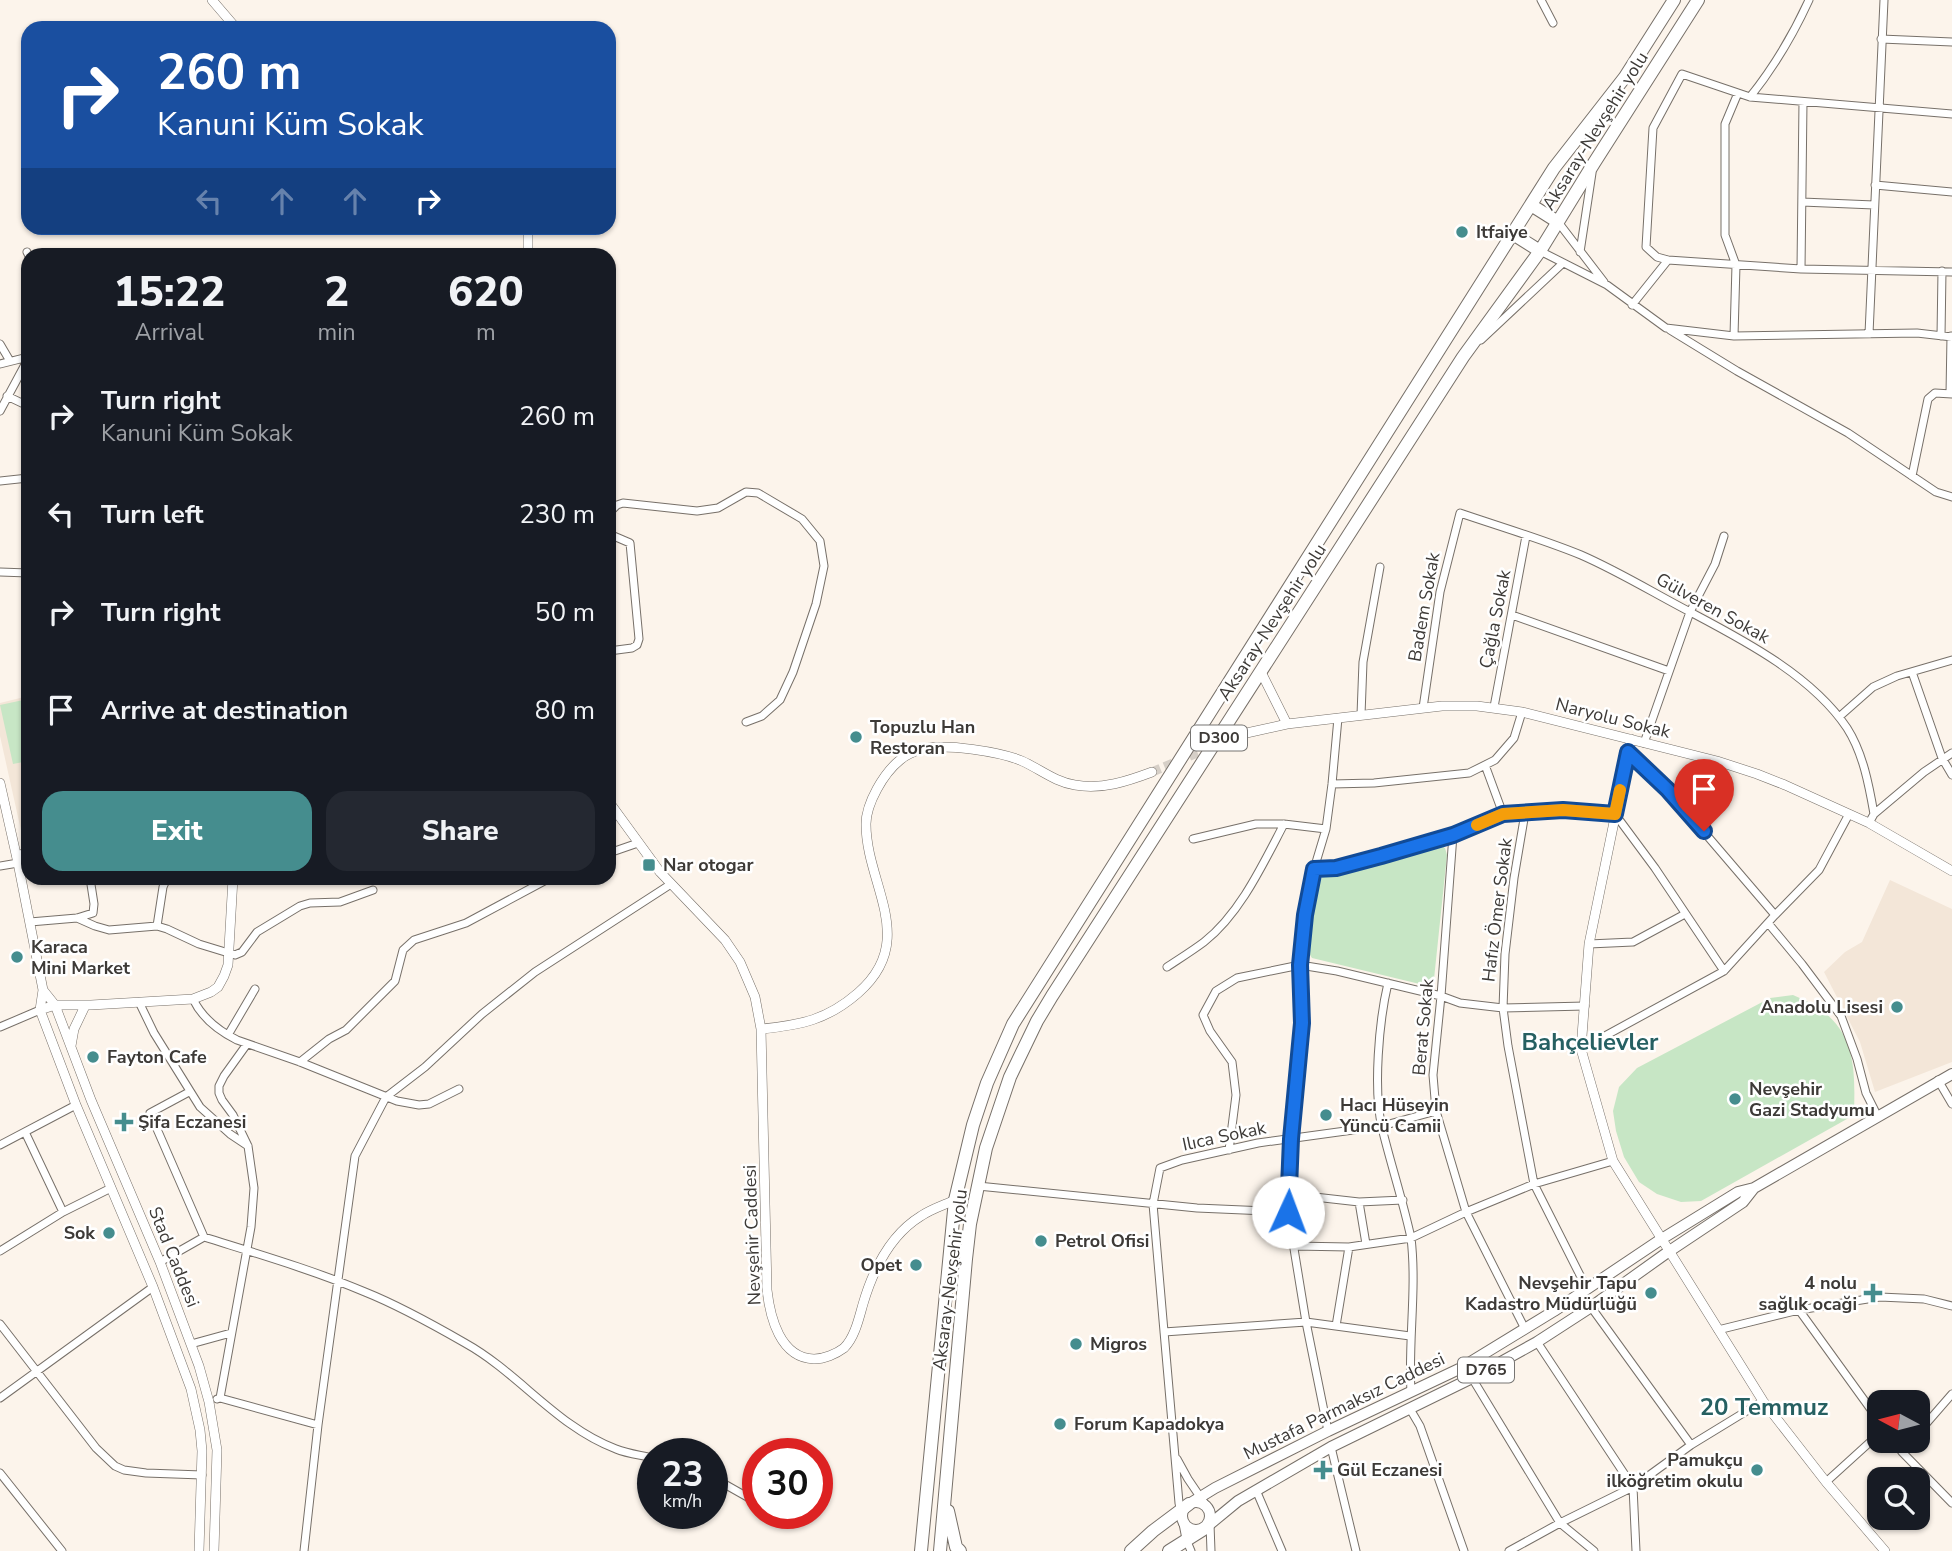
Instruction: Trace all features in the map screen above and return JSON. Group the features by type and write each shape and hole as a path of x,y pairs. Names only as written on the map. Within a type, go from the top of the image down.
{"highway":[{"name":"Aksaray-Nevşehir yolu","path":"921,1551 955,1200 973,1125 987,1083 1013,1024 1554,168 1625,77 1674,0"},
{"name":"Aksaray-Nevşehir yolu","path":"940,1551 970,1224 998,1109 1037,1021 1463,357 1540,251 1698,0"},
{"path":"1531,205 1558,222"},
{"path":"1513,234 1540,251"},
{"path":"946,1500 956,1547 960,1551"},
{"name":"Mustafa Parmaksız Caddesi","path":"1131,1551 1191,1507"},
{"name":"D765","path":"1168,1551 1189,1545 1208,1524"}],"main road":[{"name":"Mustafa Parmaksız Caddesi","path":"1191,1507 1328,1431 1459,1369 1738,1192 1754,1188 1952,1074"},
{"name":"Mustafa Parmaksız Caddesi","path":"1208,1524 1256,1490 1331,1447 1472,1378 1537,1342 1743,1202 1754,1188"},
{"path":"1191,1507 1210,1512 1208,1524 1198,1531 1188,1528 1191,1507"}],"street":[{"path":"212,0 230,21"},
{"path":"1541,0 1553,23"},
{"path":"1750,97 1767,76 1796,28 1809,0"},
{"path":"1869,334 1884,0"},
{"path":"1881,39 1952,42"},
{"path":"1952,114 1750,97 1682,74 1653,128 1646,247 1657,257 1668,260 1801,270 1952,272"},
{"path":"1734,335 1736,265 1724,235 1725,124 1738,93"},
{"path":"1801,270 1802,102"},
{"path":"1580,252 1594,163"},
{"path":"1875,185 1952,192"},
{"path":"1802,202 1874,205"},
{"path":"1558,222 1607,285 1632,305 1737,371 1847,433 1936,492 1952,497"},
{"path":"1540,251 1607,285"},
{"path":"1632,305 1668,260"},
{"path":"1463,357 1563,263"},
{"path":"1941,336 1942,271"},
{"path":"1666,328 1734,335 1917,334 1951,337 1951,394 1935,393 1928,399 1912,476"},
{"path":"0,344 10,361"},
{"path":"0,363 21,359"},
{"path":"0,411 21,371"},
{"path":"7,396 21,403"},
{"path":"0,481 21,479"},
{"path":"616,506 623,503 697,511 718,508 746,492 758,493 802,519 820,541 824,566 816,604 793,672 780,700 762,716 746,722"},
{"name":"Gülveren Sokak","path":"1460,513 1592,561 1765,654 1815,693 1839,717 1862,761 1874,814"},
{"name":"Badem Sokak","path":"1423,708 1440,592 1460,513"},
{"name":"Çağla Sokak","path":"1494,707 1526,536"},
{"path":"1644,743 1690,612 1715,564 1724,536"},
{"path":"616,537 630,543 639,639 637,645 632,648 616,649"},
{"path":"1361,715 1363,662 1380,567"},
{"path":"0,572 21,573"},
{"path":"1512,615 1669,671"},
{"path":"1839,717 1873,687 1897,676 1952,660"},
{"path":"1261,672 1287,724"},
{"path":"1912,672 1942,758 1952,775"},
{"name":"Naryolu Sokak","path":"1242,734 1287,724 1460,705 1522,712 1737,767 1785,785 1869,823 1952,871"},
{"path":"1332,784 1374,783 1469,773 1495,760 1514,738 1522,712"},
{"path":"1328,1431 1306,1322 1288,1212 1288,1194 1302,1023 1300,965 1305,915 1314,869 1326,829 1338,718"},
{"path":"1631,739 1589,944 1581,1049 1613,1161 1763,1401 1883,1550"},
{"path":"761,1029 803,1024 832,1012 874,978 887,942 887,926 870,854 866,824 871,801 888,771 899,761 922,749 935,747 1000,754 1026,763 1061,782 1088,786 1117,784 1153,772"},
{"path":"1628,752 1668,790 1775,915"},
{"path":"1869,823 1874,814 1952,752"},
{"path":"1485,765 1503,814"},
{"name":"Stad Caddesi","path":"0,783 21,878"},
{"path":"1314,869 1336,868 1453,835 1503,814 1563,810 1615,814 1656,868 1724,971"},
{"path":"304,1551 318,1425 355,1156 386,1097 425,1067 482,1014 535,972 671,884 616,812"},
{"name":"Hafız Ömer Sokak","path":"1525,813 1504,954 1503,1009 1534,1184 1587,1289"},
{"path":"1581,1049 1724,971 1819,870 1849,814"},
{"path":"1193,839 1256,824 1326,829"},
{"path":"1167,967 1205,942 1227,919 1259,871 1284,824"},
{"name":"Berat Sokak","path":"1453,835 1433,1075 1436,1111 1466,1212 1525,1329"},
{"path":"616,851 638,843"},
{"path":"0,866 21,856"},
{"name":"Nevşehir Caddesi","path":"671,884 725,940 740,962 755,997 761,1029 767,1290 773,1322 787,1347 795,1354 818,1359 842,1349 855,1331 871,1279 896,1238 919,1217 955,1200"},
{"name":"Stad Caddesi","path":"22,885 43,990 40,1010 76,1105 153,1287 186,1371 196,1406 202,1475 199,1551"},
{"path":"30,922 90,915 94,909 91,885"},
{"path":"157,926 164,885"},
{"path":"0,1027 55,1005 85,1006 193,999 211,992 224,976 229,955 233,885"},
{"path":"300,1062 329,1039 346,1030 389,988 395,981 403,950 414,940 466,923 537,885"},
{"path":"77,918 109,930 157,926 235,956 242,952 257,932 300,906 340,902 373,890"},
{"path":"1589,944 1633,943 1685,914"},
{"path":"1768,923 1841,1016 1866,1093 1878,1117"},
{"path":"1229,1150 1236,1095 1232,1062 1210,1031 1203,1015 1216,991 1237,978 1300,965 1388,983 1460,1003 1503,1009 1585,1006"},
{"path":"1388,983 1379,1040 1379,1103 1382,1126 1403,1200 1413,1255 1411,1392"},
{"path":"228,1035 255,989"},
{"name":"Stad Caddesi","path":"43,990 55,1005 160,1262 191,1344 209,1402 217,1450 214,1551"},
{"path":"193,999 203,1015 228,1035 397,1101 419,1105 436,1101 459,1089"},
{"path":"139,1002 154,1033 200,1107 248,1146"},
{"path":"71,1048 74,1028 85,1006"},
{"path":"220,1398 251,1227 254,1188 248,1146 219,1093 219,1086 247,1044"},
{"path":"1938,1080 1952,1104"},
{"path":"189,1092 150,1113 204,1237"},
{"path":"0,1145 76,1105"},
{"name":"Ilıca Sokak","path":"1153,1204 1160,1168 1182,1160 1291,1139 1382,1126 1436,1111"},
{"path":"24,1132 63,1213"},
{"path":"1294,1246 1349,1247 1411,1238 1534,1184 1613,1161"},
{"path":"978,1186 1197,1208 1288,1212"},
{"path":"0,1251 111,1188"},
{"path":"1288,1194 1359,1202 1403,1200"},
{"path":"1359,1202 1366,1244"},
{"path":"1153,1204 1176,1456 1191,1507 1189,1545"},
{"path":"160,1262 204,1237 362,1290 419,1317 468,1345 500,1367 577,1429 615,1449 637,1454"},
{"path":"1336,1326 1349,1247"},
{"path":"0,1398 153,1287"},
{"path":"1718,1330 1799,1311 1880,1297 1924,1299 1952,1306"},
{"path":"1591,1307 1691,1445"},
{"path":"1799,1311 1867,1404"},
{"path":"1164,1332 1306,1322 1410,1336"},
{"path":"0,1324 96,1448 115,1466 135,1473 202,1475"},
{"path":"191,1344 231,1333"},
{"path":"1537,1342 1633,1487 1636,1551"},
{"path":"1472,1378 1560,1522 1594,1551"},
{"path":"1930,1419 1952,1394"},
{"path":"196,1406 220,1398 318,1425"},
{"path":"1509,1551 1560,1522 1633,1487 1691,1445 1763,1401"},
{"path":"1410,1409 1420,1426 1464,1551"},
{"path":"1826,1482 1867,1445"},
{"path":"1331,1447 1356,1551"},
{"path":"1903,1453 1952,1503"},
{"path":"1176,1456 1191,1507"},
{"path":"0,1473 62,1551"},
{"path":"1256,1490 1282,1551"},
{"path":"1208,1524 1211,1551"}],"shaded area":[{"path":"21,698 21,830 0,736 0,703"},
{"name":"Anadolu Lisesi","path":"1890,880 1952,909 1952,1062 1875,1092 1860,1042 1824,972 1845,952 1862,942"}],"green space":[{"path":"21,700 21,762 13,764 0,705"},
{"path":"1433,845 1445,848 1447,855 1434,979 1428,986 1312,958 1308,946 1316,890 1322,877"},
{"name":"Nevşehir Gazi Stadyumu","path":"1793,995 1814,1005 1830,1017 1847,1042 1853,1069 1854,1115 1701,1201 1681,1202 1657,1194 1639,1182 1624,1157 1616,1131 1613,1111 1619,1087 1637,1068 1770,998"}],"tunnel":[{"path":"1152,772 1242,734"}],"slow traffic":[{"path":"1477,825 1503,814 1563,810 1615,814 1620,790"}],"place":[{"name":"Itfaiye","path":"1462,232"},
{"name":"Topuzlu Han Restoran","path":"856,737"},
{"name":"Nar otogar","path":"649,865"},
{"name":"Karaca Mini Market","path":"17,957"},
{"name":"Anadolu Lisesi","path":"1897,1007"},
{"name":"Fayton Cafe","path":"93,1057"},
{"name":"Nevşehir Gazi Stadyumu","path":"1735,1099"},
{"name":"Hacı Hüseyin Yüncü Camii","path":"1326,1115"},
{"name":"Şifa Eczanesi","path":"124,1122"},
{"name":"Sok","path":"109,1233"},
{"name":"Petrol Ofisi","path":"1041,1241"},
{"name":"Opet","path":"916,1265"},
{"name":"Nevşehir Tapu Kadastro Müdürlüğü","path":"1651,1293"},
{"name":"4 nolu sağlık ocaği","path":"1873,1293"},
{"name":"Migros","path":"1076,1344"},
{"name":"Forum Kapadokya","path":"1060,1424"},
{"name":"Gül Eczanesi","path":"1323,1470"},
{"name":"Pamukçu ilköğretim okulu","path":"1757,1470"}],"district":[{"name":"Bahçelievler","path":"1590,1042"},
{"name":"20 Temmuz","path":"1764,1407"}],"route":[{"path":"1288,1212 1291,1139 1302,1023 1300,965 1305,915 1314,869 1336,868 1381,856 1453,835 1503,814 1563,810 1615,814 1628,752 1668,790 1704,831"}]}
